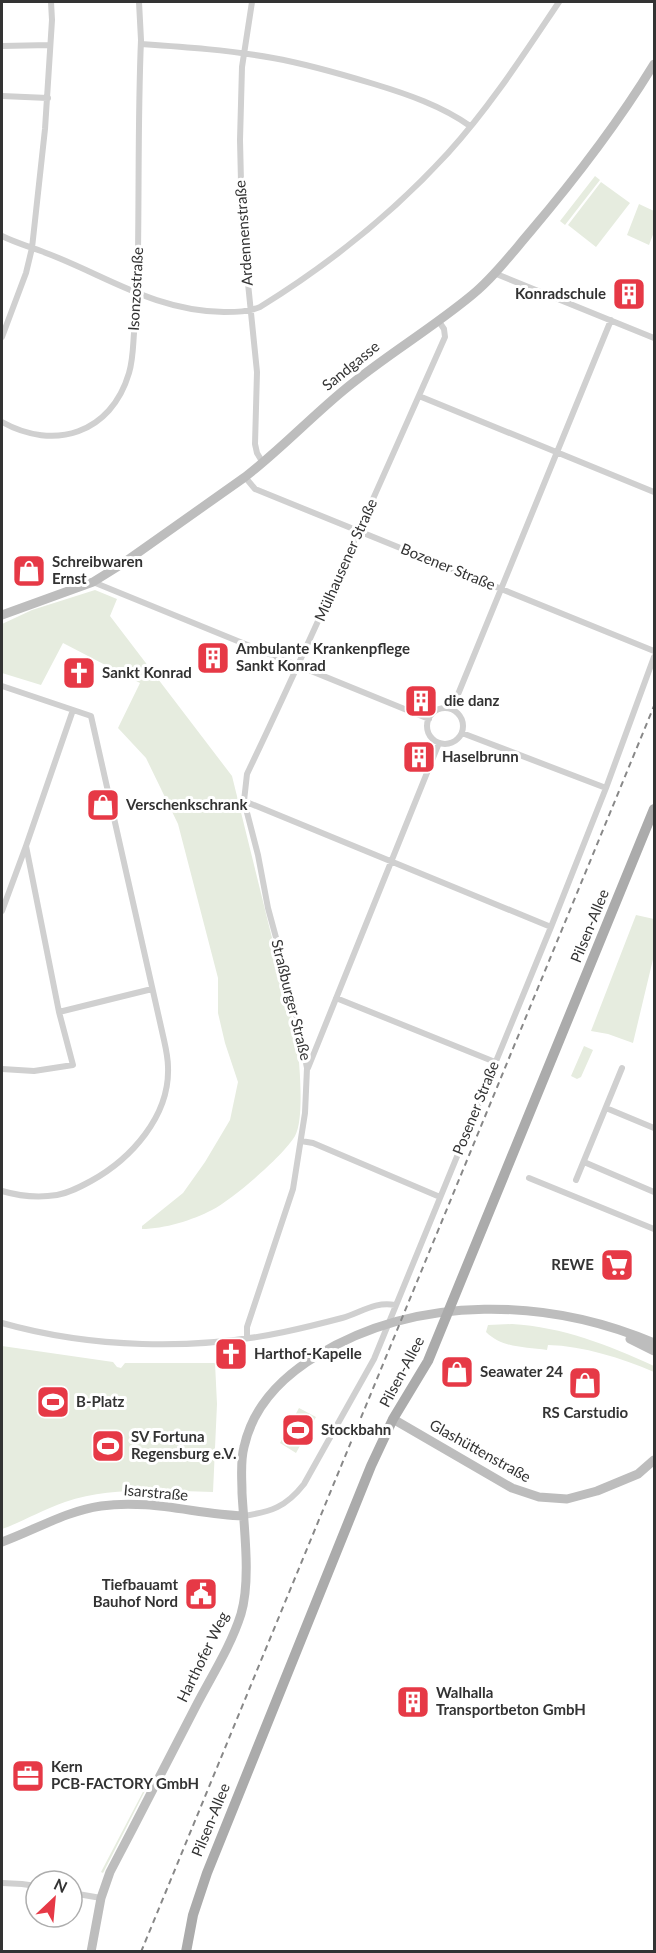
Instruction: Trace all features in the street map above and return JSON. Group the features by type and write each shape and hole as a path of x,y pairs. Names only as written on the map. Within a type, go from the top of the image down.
{"main road":[{"name":"Pilsen-Allee","path":"186,1952 193,1915 210,1863 352,1509 393,1419 428,1361 654,810"}],"street":[{"path":"2,337 26,273 32,248 48,99 51,2"},
{"name":"Isonzostraße","path":"2,422 28,434 42,436 77,432 108,411 118,399 129,374 137,295 141,44 139,2"},
{"name":"Ardennenstraße","path":"252,2 244,54 241,98 240,179 242,224 257,372 255,444 263,463"},
{"path":"2,236 137,295 198,311 250,311 272,300 331,258 392,208 449,152 517,64 559,2"},
{"path":"141,44 244,54 292,62 392,90 435,106 470,126"},
{"path":"2,46 50,45"},
{"name":"Sandgasse","path":"2,615 93,582 122,564 245,477 377,363 472,295 550,208 624,110 654,64"},
{"path":"2,96 48,99"},
{"path":"494,273 654,338"},
{"name":"Mülhausener Straße","path":"244,801 247,774 299,666 445,337 444,329 438,320"},
{"path":"452,709 611,320"},
{"path":"418,396 654,492"},
{"name":"Bozener Straße","path":"245,477 255,489 654,651"},
{"path":"93,582 429,719"},
{"name":"Posener Straße","path":"243,1516 276,1509 296,1494 304,1484 365,1377 382,1341 551,927 606,788 654,657"},
{"path":"2,686 91,716 165,1044 168,1068 162,1105 143,1138 116,1165 72,1191 57,1195 15,1195 2,1191"},
{"path":"452,709 463,722 462,733 450,744 439,743 428,731 429,719 436,711 452,709"},
{"path":"2,911 73,710"},
{"path":"462,733 606,788"},
{"path":"307,1068 439,743"},
{"path":"244,801 551,927"},
{"name":"Straßburger Straße","path":"244,801 258,855 268,908 294,1004 307,1068 307,1095 293,1189 247,1327 247,1338"},
{"path":"2,1070 34,1071 73,1065 59,1012 26,846"},
{"path":"59,1012 152,989"},
{"path":"336,998 495,1062"},
{"path":"576,1180 622,1068"},
{"path":"606,1108 654,1128"},
{"path":"301,1141 313,1143 440,1197"},
{"path":"584,1162 654,1192"},
{"path":"529,1178 654,1229"},
{"path":"2,1323 56,1337 122,1343 196,1343 282,1332 345,1317 373,1306 395,1305"},
{"name":"Harthofer Weg","path":"91,1952 101,1898 110,1872 240,1616 245,1590 241,1465 244,1447 254,1417 273,1392 295,1371 325,1351 368,1330 398,1320 433,1313 471,1309 526,1311 568,1317 609,1328"},
{"path":"609,1328 654,1343"},
{"path":"609,1328 654,1351"},
{"name":"Glashüttenstraße","path":"393,1419 512,1488 539,1497 567,1499 597,1491 638,1474 654,1460"},
{"name":"Isarstraße","path":"2,1542 68,1513 101,1506 151,1505 243,1516"},
{"path":"2,1883 24,1884"},
{"path":"84,1895 101,1898"}],"shaded area":[{"path":"595,176 600,180 565,225 560,221"},
{"path":"601,182 630,203 596,247 568,225"},
{"path":"639,204 654,211 654,232 649,245 627,235"},
{"path":"95,590 117,599 110,616 232,776 298,1048 300,1116 295,1136 289,1144 257,1176 221,1204 204,1214 169,1226 151,1229 142,1229 142,1226 183,1193 230,1120 238,1082 218,1013 218,978 178,824 146,758 118,728 140,683 63,643 41,685 2,673 2,624 32,610"},
{"path":"636,915 654,919 654,955 633,1043 591,1031"},
{"path":"584,1046 593,1050 581,1077 577,1079 571,1076"},
{"path":"512,1324 549,1329 585,1338 654,1366 654,1372 589,1350 548,1345 547,1350 514,1346 499,1341 486,1332 488,1325"},
{"name":"SV Fortuna Regensburg e.V.","path":"2,1346 113,1362 121,1368 125,1363 215,1363 217,1404 213,1492 138,1491 83,1497 65,1502 2,1529"},
{"name":"Stockbahn","path":"299,1408 316,1417 296,1453 280,1443"},
{"path":"145,1788 103,1873 101,1872"}],"railway":[{"path":"141,1952 654,706"}],"place":[{"name":"Konradschule","path":"629,294"},
{"name":"Schreibwaren Ernst","path":"29,571"},
{"name":"Ambulante Krankenpflege Sankt Konrad","path":"213,658"},
{"name":"Sankt Konrad","path":"79,673"},
{"name":"die danz","path":"421,701"},
{"name":"Haselbrunn","path":"419,757"},
{"name":"Verschenkschrank","path":"103,805"},
{"name":"REWE","path":"617,1265"},
{"name":"Harthof-Kapelle","path":"231,1354"},
{"name":"Seawater 24","path":"457,1372"},
{"name":"RS Carstudio","path":"585,1383"},
{"name":"B-Platz","path":"53,1402"},
{"name":"Stockbahn","path":"298,1430"},
{"name":"SV Fortuna Regensburg e.V.","path":"108,1446"},
{"name":"Tiefbauamt Bauhof Nord","path":"201,1594"},
{"name":"Walhalla Transportbeton GmbH","path":"413,1702"},
{"name":"Kern PCB-FACTORY GmbH","path":"28,1776"}]}
